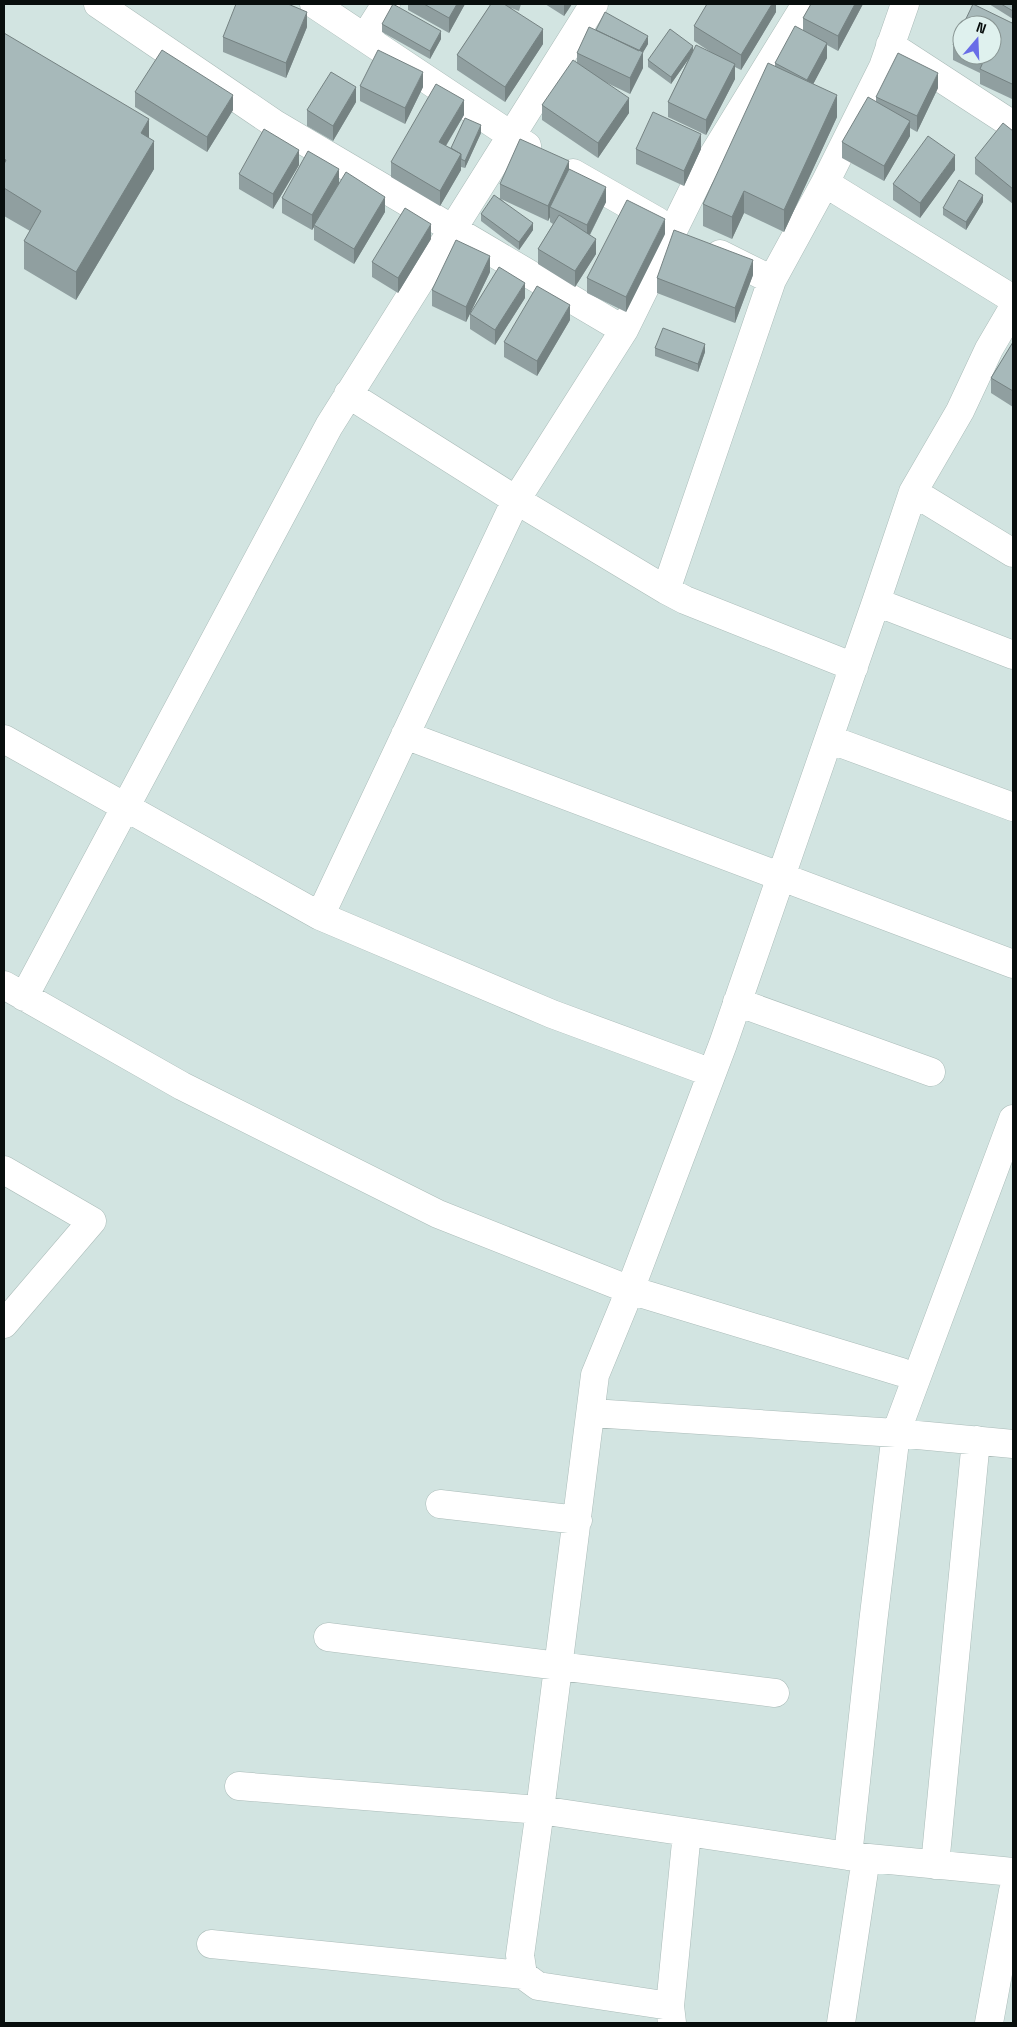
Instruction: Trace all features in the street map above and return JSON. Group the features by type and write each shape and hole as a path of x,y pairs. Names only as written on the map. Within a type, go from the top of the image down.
{"street":[{"path":"98,4 275,124 624,330"},
{"path":"314,4 511,137 689,238 772,280"},
{"path":"365,37 386,4"},
{"path":"594,4 329,426 125,808 14,991 182,1086 438,1214 630,1290 901,1372"},
{"path":"320,916 516,500 624,330 689,238 699,178 806,4"},
{"path":"666,590 772,280 825,183 883,67 905,4"},
{"path":"890,45 1013,125"},
{"path":"825,183 1013,298"},
{"path":"523,1975 520,1955 592,1413 595,1375 630,1290 712,1073 854,667 912,492 960,411 989,349 1013,308"},
{"path":"348,394 516,500 666,590 685,600 854,667"},
{"path":"912,492 1013,553"},
{"path":"876,602 1013,655"},
{"path":"405,735 1013,964"},
{"path":"829,739 1013,807"},
{"path":"4,740 320,916 552,1014 712,1073"},
{"path":"737,1002 931,1072"},
{"path":"841,2023 857,1857 872,1633 896,1433 1013,1119"},
{"path":"4,1170 92,1222 4,1324"},
{"path":"592,1413 896,1433 1013,1444"},
{"path":"935,1865 976,1440"},
{"path":"440,1504 578,1520"},
{"path":"328,1636 775,1693"},
{"path":"238,1786 540,1810 857,1857 1013,1872"},
{"path":"211,1944 523,1975 538,1986 671,2015 687,1832"},
{"path":"988,2023 1013,1891"}],"building":[{"path":"236,4 288,4 307,12 286,63 223,37"},
{"path":"393,4 441,31 430,51 382,24"},
{"path":"424,4 457,4 449,18"},
{"path":"491,4 504,4 543,29 505,87 457,55"},
{"path":"707,4 772,4 741,55 694,26"},
{"path":"811,4 855,4 838,36 803,18"},
{"path":"973,4 996,15 968,15"},
{"path":"1001,4 1013,4 1013,11"},
{"path":"605,12 648,36 639,51 596,30"},
{"path":"1002,18 1012,23 1013,20 1012,84 980,69 982,65 1002,65"},
{"path":"795,26 827,43 807,80 775,63"},
{"path":"589,27 643,52 630,78 577,53"},
{"path":"670,29 693,46 671,77 648,60"},
{"path":"4,33 149,119 141,133 154,141 76,272 24,241 41,211 4,188 4,164 6,160 4,159"},
{"path":"696,45 735,64 706,120 668,102"},
{"path":"162,50 233,95 207,137 135,92"},
{"path":"378,50 423,72 405,108 360,86"},
{"path":"898,53 938,73 917,116 876,97"},
{"path":"573,60 629,98 598,143 542,105"},
{"path":"768,63 837,95 784,210 744,191 732,217 703,204"},
{"path":"331,72 356,87 333,126 307,110"},
{"path":"436,84 464,100 439,142 461,154 440,191 391,162"},
{"path":"868,97 910,121 884,166 842,142"},
{"path":"653,112 701,134 684,171 636,149"},
{"path":"465,118 481,125 465,161 461,159 461,154 451,148"},
{"path":"1003,123 1013,131 1013,189 975,158"},
{"path":"264,129 299,150 273,194 239,174"},
{"path":"928,136 955,155 920,203 893,184"},
{"path":"520,139 569,161 548,206 500,184"},
{"path":"308,151 339,169 312,215 282,198"},
{"path":"569,169 606,187 587,225 550,207"},
{"path":"346,172 385,197 354,249 314,225"},
{"path":"959,180 983,195 966,222 943,208"},
{"path":"494,195 533,223 519,242 481,214"},
{"path":"627,200 665,219 626,297 587,278"},
{"path":"405,208 431,224 398,278 372,262"},
{"path":"559,215 596,239 575,271 538,249"},
{"path":"674,230 753,260 735,308 657,278"},
{"path":"456,240 490,256 466,307 432,290"},
{"path":"499,267 525,283 495,330 470,314"},
{"path":"537,286 570,305 537,361 504,342"},
{"path":"663,328 705,344 698,364 655,348"},
{"path":"1013,342 1013,391 991,378"}]}
